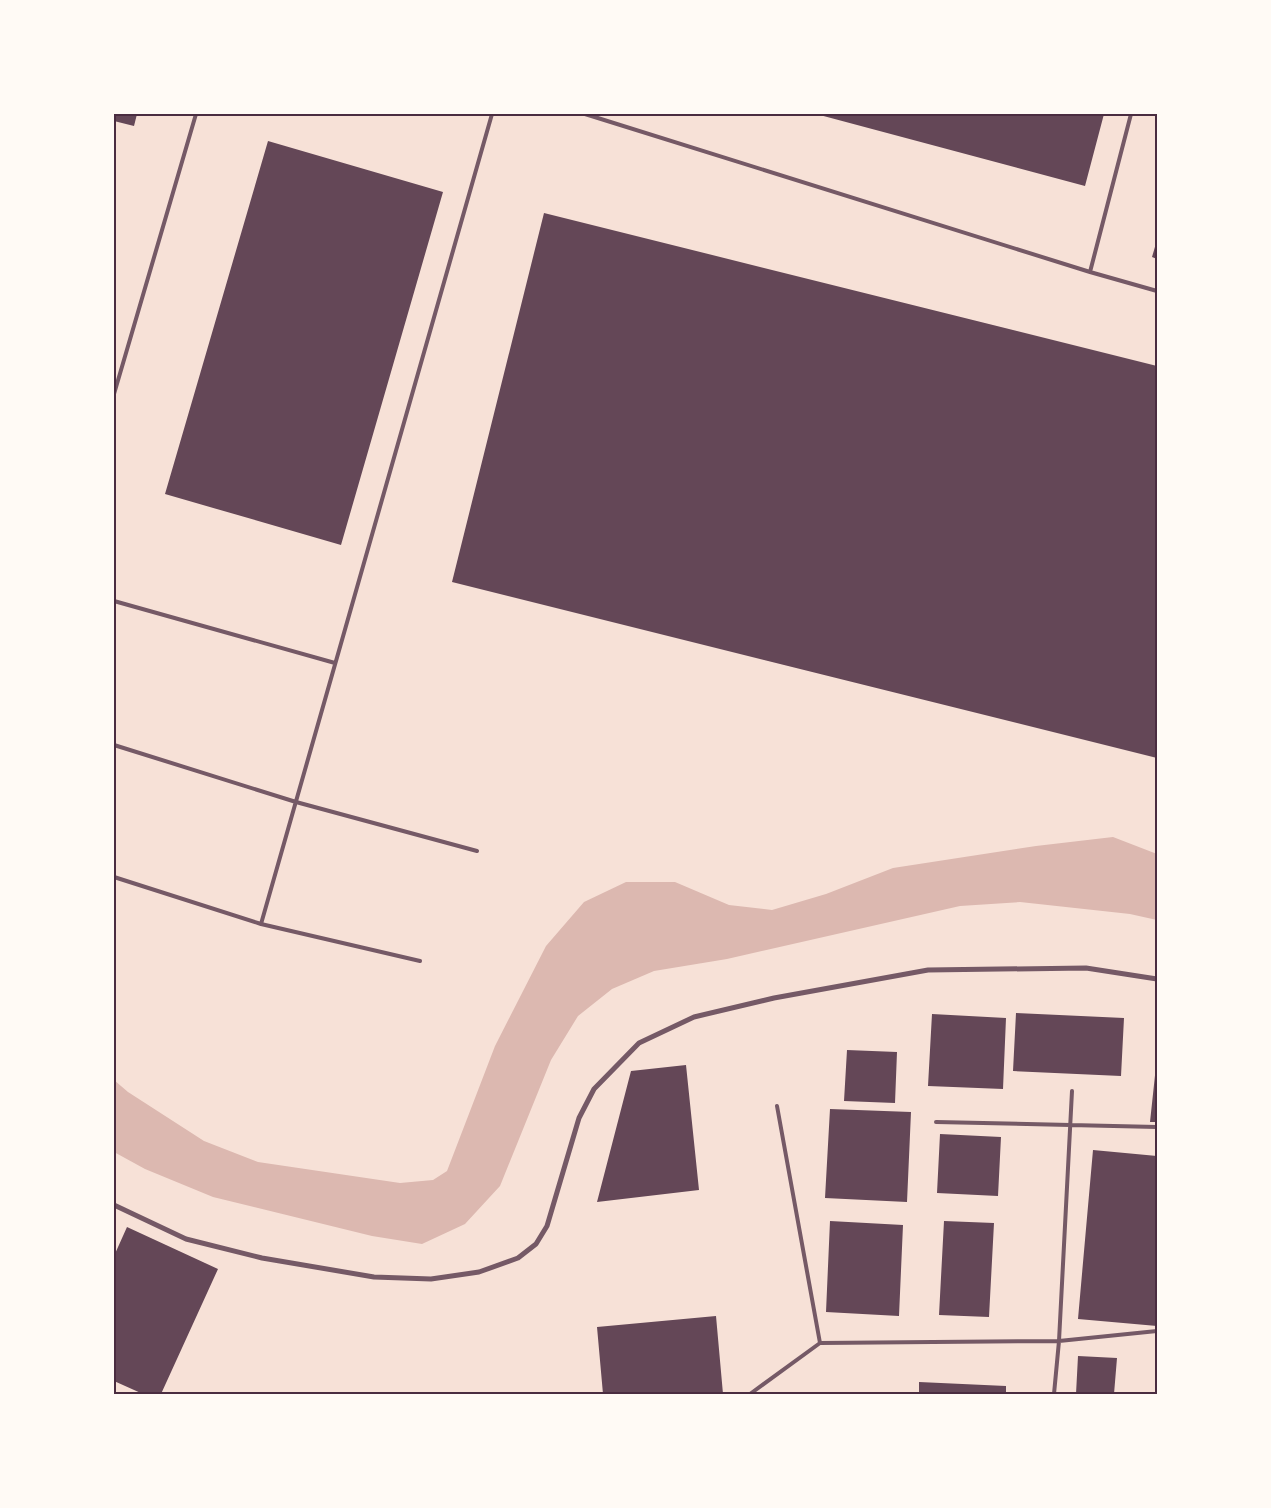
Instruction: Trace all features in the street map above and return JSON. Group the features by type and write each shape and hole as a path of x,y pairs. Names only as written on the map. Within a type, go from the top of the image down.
{"street":[{"path":"114,1205 186,1239 262,1258 374,1276 431,1279 479,1272 518,1258 536,1244 547,1226 579,1118 594,1089 639,1043 694,1016 774,998 928,970 1086,968 1157,979"}],"lane":[{"path":"114,394 196,114"},
{"path":"261,924 492,114"},
{"path":"585,114 1090,272 1157,291"},
{"path":"1090,272 1131,114"},
{"path":"114,601 335,663"},
{"path":"114,745 296,802 477,852"},
{"path":"114,877 261,924 420,961"},
{"path":"1054,1394 1059,1341 1072,1091"},
{"path":"776,1106 820,1343"},
{"path":"936,1122 1157,1127"},
{"path":"750,1394 820,1343 1059,1341 1157,1331"}],"shaded area":[{"path":"1113,837 1157,854 1157,920 1130,914 1020,902 960,906 727,959 654,971 612,989 578,1016 551,1060 500,1186 465,1224 422,1244 372,1236 213,1197 145,1169 114,1152 114,1080 128,1092 204,1141 258,1162 400,1183 433,1180 447,1171 495,1046 546,946 584,902 626,882 675,882 729,905 772,910 826,894 893,868 1036,846"}],"building":[{"path":"114,114 137,114 134,126 114,121"},
{"path":"816,114 1104,114 1085,186"},
{"path":"268,141 443,192 341,545 165,494"},
{"path":"544,213 1157,366 1157,758 452,582"},
{"path":"1157,240 1157,259 1152,257"},
{"path":"1016,1013 1124,1018 1121,1076 1013,1071"},
{"path":"932,1014 1006,1018 1003,1089 928,1086"},
{"path":"847,1050 897,1052 895,1103 844,1101"},
{"path":"686,1065 699,1190 597,1202 631,1071"},
{"path":"1156,1066 1157,1122 1150,1122"},
{"path":"830,1109 911,1112 907,1202 825,1198"},
{"path":"940,1134 1001,1137 998,1196 937,1193"},
{"path":"1093,1150 1157,1156 1157,1326 1078,1319"},
{"path":"830,1221 903,1225 899,1316 826,1312"},
{"path":"944,1221 994,1223 989,1317 939,1315"},
{"path":"127,1227 218,1269 161,1394 143,1394 114,1381 114,1256"},
{"path":"716,1316 723,1394 603,1394 597,1327"},
{"path":"1078,1356 1117,1358 1114,1394 1076,1394"},
{"path":"919,1382 1006,1386 1006,1394 919,1394"}]}
